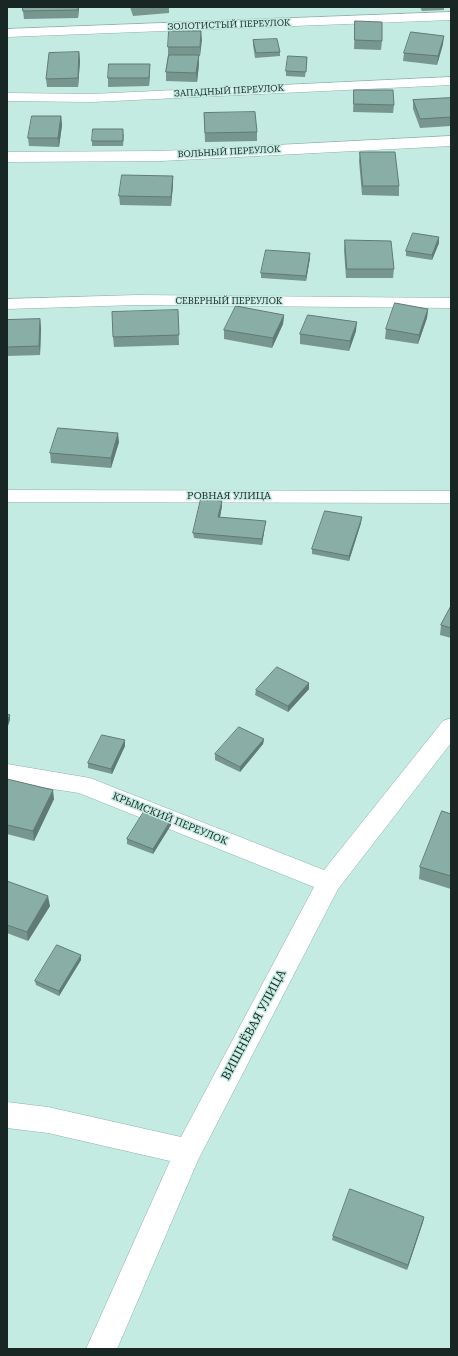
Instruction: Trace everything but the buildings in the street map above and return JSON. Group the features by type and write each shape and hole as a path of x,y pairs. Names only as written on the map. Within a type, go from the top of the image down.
{"street":[{"name":"ЗОЛОТИСТЫЙ ПЕРЕУЛОК","path":"7,33 451,16"},
{"name":"ЗАПАДНЫЙ ПЕРЕУЛОК","path":"7,97 92,98 451,81"},
{"name":"ВОЛЬНЫЙ ПЕРЕУЛОК","path":"7,157 161,156 451,141"},
{"name":"СЕВЕРНЫЙ ПЕРЕУЛОК","path":"7,304 137,300 451,303"},
{"name":"РОВНАЯ УЛИЦА","path":"7,496 451,497"},
{"name":"ВИШНЁВАЯ УЛИЦА","path":"102,1349 188,1152 329,882 451,727"},
{"name":"КРЫМСКИЙ ПЕРЕУЛОК","path":"7,773 82,784 329,882"},
{"path":"7,1115 48,1120 188,1152"}]}
